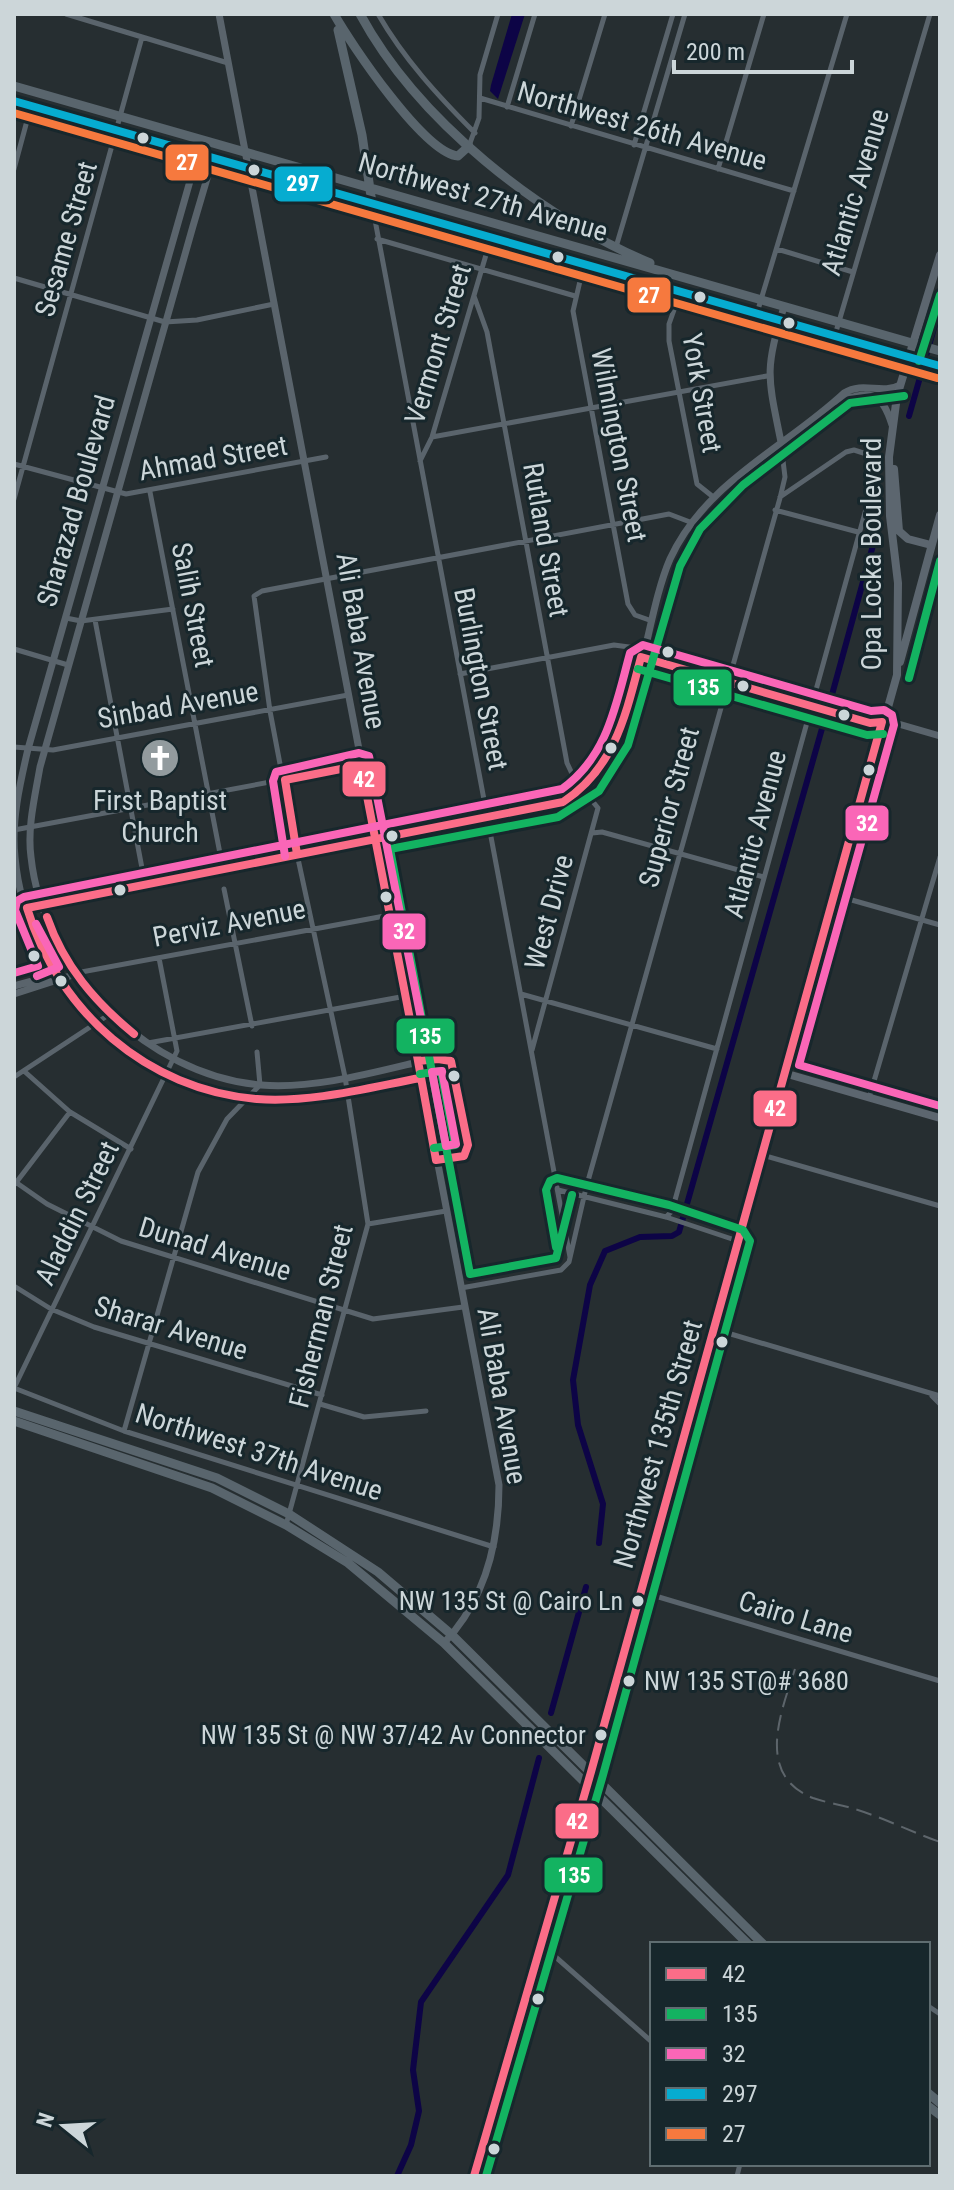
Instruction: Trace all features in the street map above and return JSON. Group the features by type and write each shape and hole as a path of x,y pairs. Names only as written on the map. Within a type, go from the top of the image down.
{"main road":[{"path":"333,14 382,87 441,149 458,156 469,146"},
{"path":"333,14 342,40 362,135 372,203"},
{"path":"360,14 375,40 469,146 507,180 555,214 663,272"},
{"name":"Northwest 27th Avenue","path":"14,86 938,350"},
{"name":"Northwest 27th Avenue","path":"14,101 936,365"},
{"path":"198,153 204,147 218,144"},
{"path":"515,244 534,241 539,236"},
{"path":"540,251 560,242"},
{"name":"Opa Locka Boulevard","path":"882,722 897,675 898,583 890,516 890,449 900,385 917,344 940,255"},
{"path":"890,449 899,531 908,539 936,546"},
{"path":"897,675 936,546 940,515"},
{"name":"Northwest 135th Street","path":"474,2176 591,1772 882,722"},
{"path":"787,1062 940,1105"},
{"path":"784,1073 940,1118"},
{"path":"14,1411 188,1467 289,1514 378,1572 591,1772 761,1942"},
{"path":"14,1421 202,1484 286,1525 377,1584 448,1639 587,1785 746,1942"}],"street":[{"path":"66,14 228,63"},
{"name":"Ali Baba Avenue","path":"219,14 499,1485 495,1548 475,1598 448,1639"},
{"path":"378,14 414,66 475,133"},
{"path":"469,146 475,133 480,75 498,14"},
{"path":"507,107 535,14"},
{"path":"571,126 605,14"},
{"path":"634,145 673,14"},
{"path":"616,248 685,14"},
{"path":"718,169 764,14"},
{"path":"757,313 847,14"},
{"name":"Atlantic Avenue","path":"835,335 930,14"},
{"path":"667,33 678,37"},
{"name":"Sesame Street","path":"14,499 142,37"},
{"name":"Northwest 26th Avenue","path":"480,98 794,191"},
{"path":"14,169 31,106"},
{"name":"Sharazad Boulevard","path":"198,153 28,749 15,830 15,857 27,908 33,929 56,978 94,1025 167,1073 199,1087 247,1098 313,1097 420,1078"},
{"name":"Sharazad Boulevard","path":"217,159 210,167 190,235 45,750 30,856 48,923 76,974 110,1014 148,1043 208,1073 260,1085 345,1077 418,1062"},
{"name":"Burlington Street","path":"372,203 570,1257"},
{"path":"175,231 190,235"},
{"name":"Vermont Street","path":"420,462 432,437 491,237"},
{"path":"377,239 575,296"},
{"path":"777,249 853,272"},
{"name":"Wilmington Street","path":"584,264 573,311 591,408 629,607 635,615 652,621"},
{"path":"14,278 165,322 197,320 274,304"},
{"name":"York Street","path":"680,291 669,334 697,484 712,496"},
{"name":"Rutland Street","path":"474,296 487,332 567,763 575,780 583,788"},
{"name":"Superior Street","path":"570,1257 726,680 785,477 767,376 784,307"},
{"path":"432,437 767,376"},
{"name":"Opa Locka Boulevard","path":"27,908 555,805 583,788 601,771 616,745 669,561 690,522 712,496 834,402 859,387 890,390 900,385"},
{"path":"834,402 863,393 875,396 885,404 893,425"},
{"path":"120,424 135,428"},
{"name":"Atlantic Avenue","path":"666,1217 672,1211 717,1049 874,480 876,457 854,450 833,460 780,498"},
{"name":"Ahmad Street","path":"14,464 116,494 150,492 326,457"},
{"name":"Salih Street","path":"150,492 223,869"},
{"path":"775,510 858,532"},
{"path":"328,576 669,514 690,522"},
{"name":"Fisherman Street","path":"286,1525 368,1224 345,1077 312,929 270,711 254,596 262,591 328,576"},
{"path":"66,618 95,620 173,609"},
{"path":"95,620 146,885"},
{"path":"460,674 617,645 870,723 882,722 940,736"},
{"path":"14,649 68,665"},
{"name":"Sinbad Avenue","path":"14,747 45,750 348,695"},
{"path":"15,830 361,765"},
{"name":"West Drive","path":"532,1051 598,808 583,788"},
{"path":"592,833 602,832 764,877"},
{"path":"869,1098 940,857"},
{"path":"224,889 252,1026"},
{"path":"834,895 940,925"},
{"name":"Perviz Avenue","path":"14,986 390,915"},
{"name":"Aladdin Street","path":"14,1388 174,1056 175,1039 159,958"},
{"name":"Perviz Avenue","path":"14,994 56,978"},
{"path":"521,994 717,1049"},
{"path":"148,1043 407,995"},
{"path":"14,1077 110,1014"},
{"path":"124,1431 198,1172 208,1148 227,1119 260,1085 257,1052"},
{"path":"24,1071 70,1112 131,1149"},
{"path":"15,1182 70,1112"},
{"path":"762,1155 940,1206"},
{"name":"Dunad Avenue","path":"15,1182 47,1204 92,1228 173,1259 373,1319 463,1307"},
{"path":"558,1190 666,1217 738,1241"},
{"path":"368,1224 446,1211"},
{"path":"460,1288 563,1270 570,1257"},
{"name":"Sharar Avenue","path":"14,1286 51,1309 94,1327 322,1395"},
{"path":"713,1328 940,1396"},
{"name":"Northwest 37th Avenue","path":"14,1388 124,1431 495,1548"},
{"path":"932,1395 940,1404"},
{"path":"320,1404 364,1417 426,1411"},
{"name":"Cairo Lane","path":"640,1591 940,1681"},
{"path":"540,1944 650,2040"}],"shaded area":[{"path":"512,14 525,14 498,99 490,91"}],"waterway":[{"path":"909,416 940,307"},
{"path":"830,702 875,538"},
{"path":"599,1543 603,1504 578,1425 573,1380 590,1285 605,1251 640,1237 672,1236 679,1232 825,718"},
{"path":"551,1713 586,1587"},
{"path":"397,2176 411,2145 419,2111 413,2070 421,2002 508,1875 539,1758"}],"railway":[{"path":"795,1669 779,1723 777,1741 778,1758 784,1774 795,1788 813,1798 860,1811 940,1842"}],"transit line":[{"name":"297","path":"14,101 940,366"},
{"name":"27","path":"14,113 937,378"},
{"name":"135","path":"919,361 940,295"},
{"name":"135","path":"572,1195 556,1258 470,1274 390,849 558,817 599,791 628,745 680,566 700,529 743,485 850,403 904,396"},
{"name":"135","path":"909,678 940,561"},
{"name":"32","path":"14,973 38,966 15,910 17,901 24,897 562,789 578,776 600,745 614,710 630,653 643,645 871,711 884,710 892,715 894,725 799,1065 940,1106"},
{"name":"42","path":"420,1078 339,1094 277,1100 217,1092 179,1080 144,1062 112,1039 84,1011 41,945 27,908 563,802 581,788 607,756 630,699 641,657 870,723 882,722 591,1772 474,2176"},
{"name":"135","path":"638,669 867,735 883,734"},
{"name":"32","path":"285,856 273,781 276,772 359,753 369,756 427,1049"},
{"name":"42","path":"297,854 285,780 361,765 418,1061"},
{"name":"42","path":"47,917 62,951 82,982 134,1034"},
{"name":"32","path":"36,924 59,967 37,976"},
{"name":"42","path":"438,1059 451,1061 468,1145 464,1156 436,1160 418,1061 438,1059"},
{"name":"135","path":"420,1074 441,1071 455,1145 434,1148"},
{"name":"32","path":"442,1071 456,1144 446,1146 432,1072 442,1071"},
{"name":"135","path":"486,2176 603,1775 750,1241 743,1230 669,1205 557,1178 550,1181 546,1190 556,1247"}],"place":[{"name":"First Baptist Church","path":"160,758"},
{"name":"NW 135 St @ Cairo Ln","path":"638,1601"},
{"name":"NW 135 ST@# 3680","path":"629,1681"},
{"name":"NW 135 St @ NW 37/42 Av Connector","path":"601,1735"}]}
